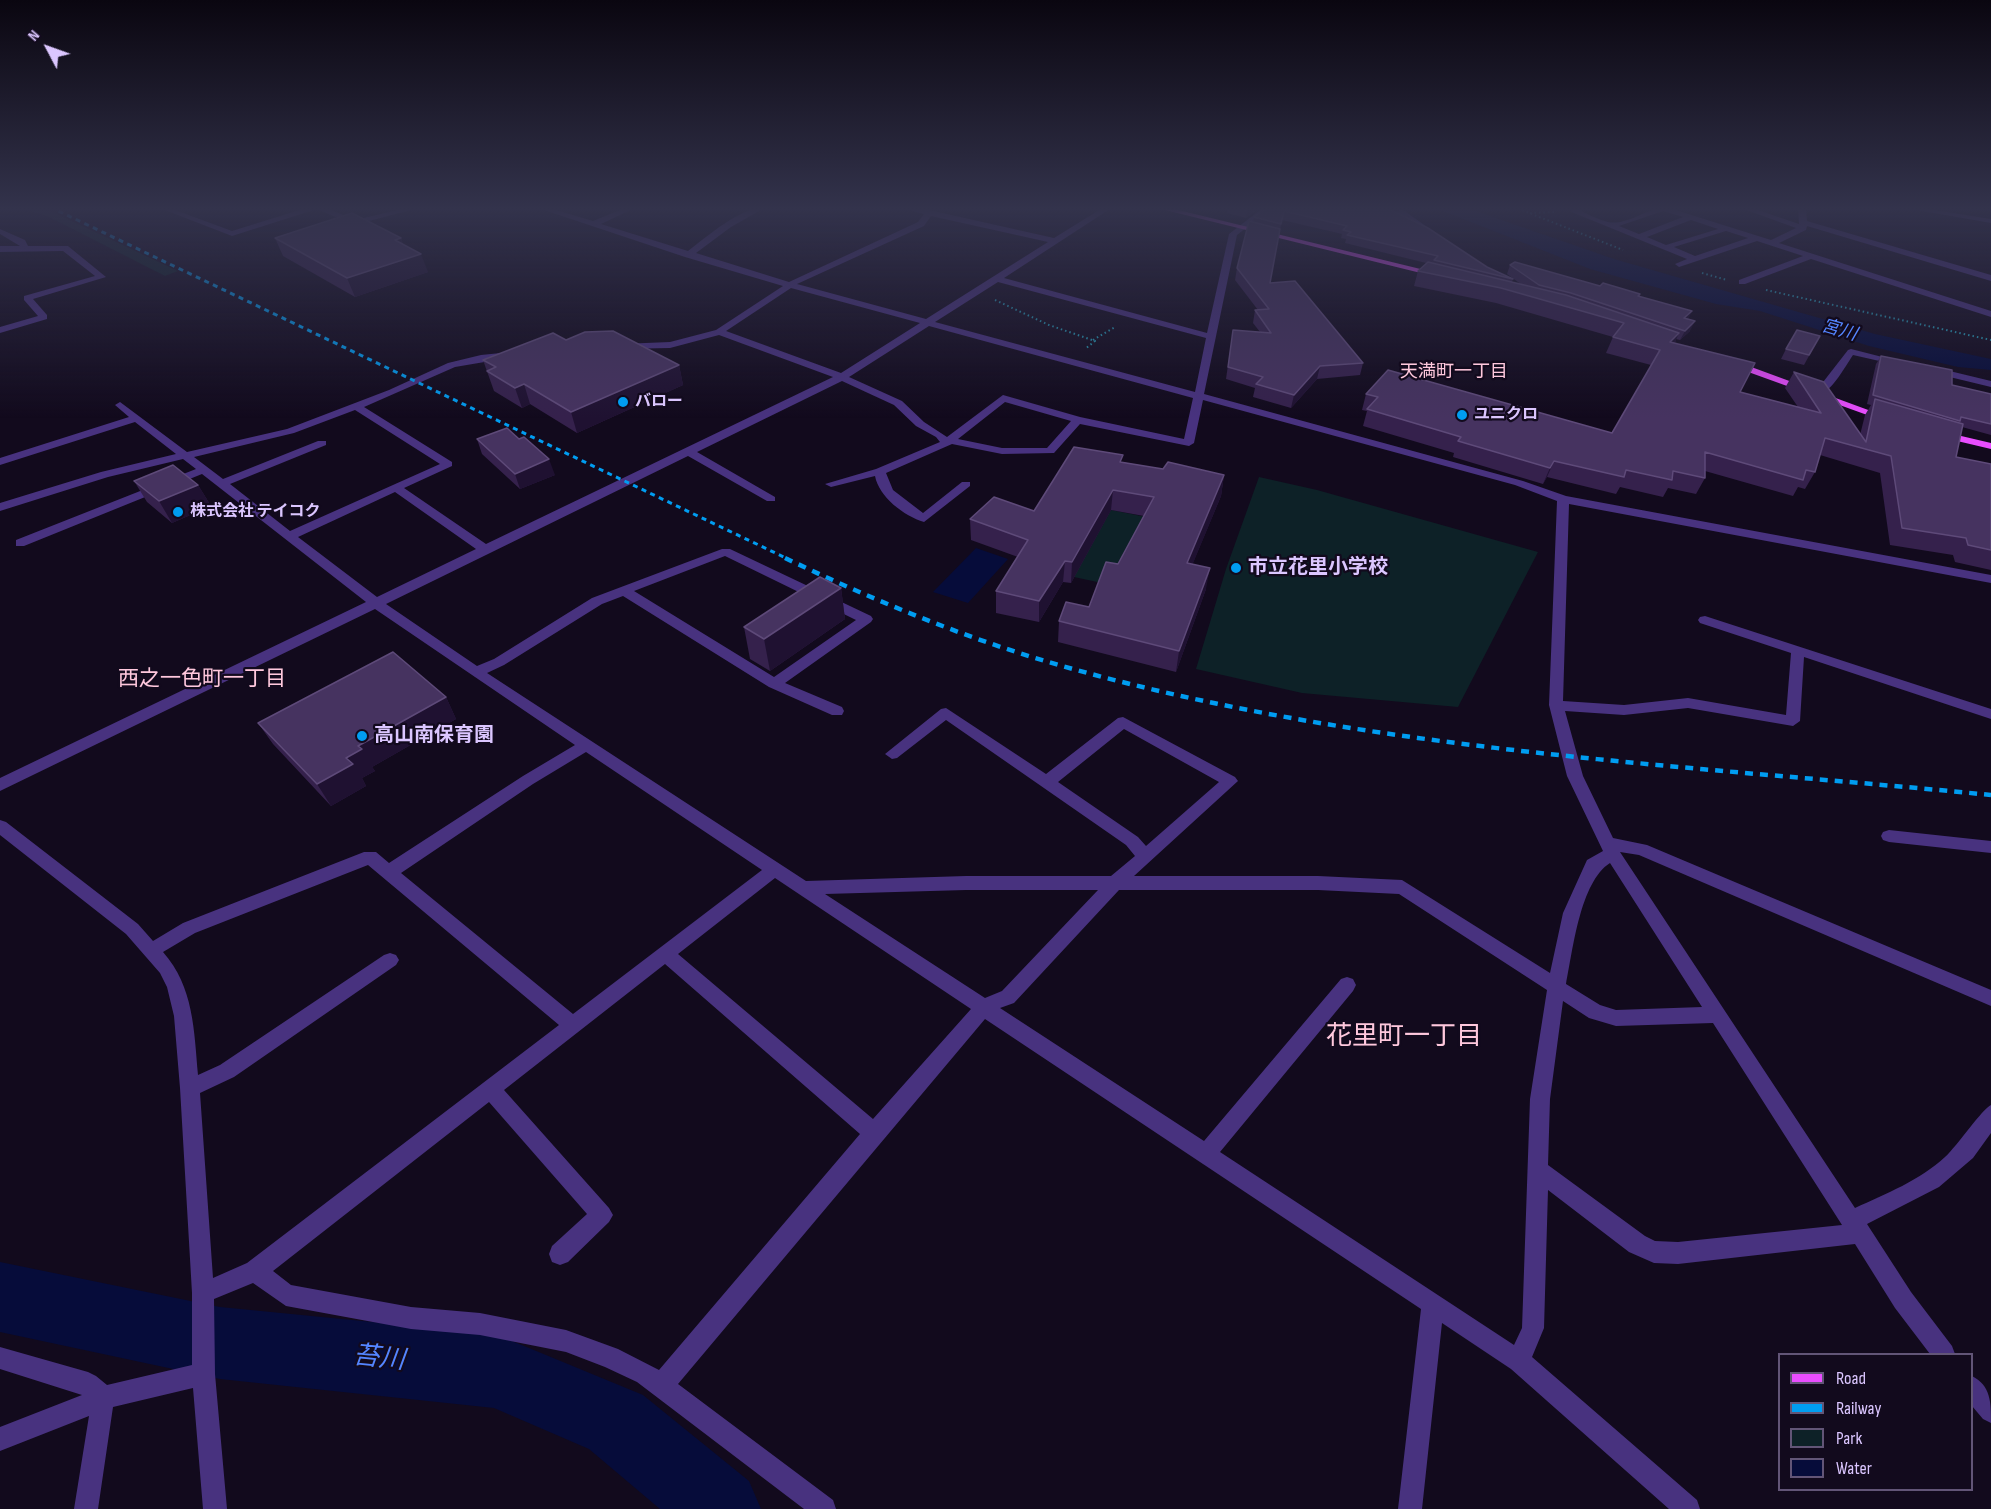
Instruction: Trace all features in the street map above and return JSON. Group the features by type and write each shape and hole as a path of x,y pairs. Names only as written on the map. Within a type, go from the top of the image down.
{"main road":[{"path":"1718,358 1897,421"},
{"path":"1926,430 1991,446"}],"street":[{"path":"0,330 44,317 27,298 100,277"},
{"path":"764,277 1519,483 1563,498 1991,579"},
{"path":"610,347 670,345 719,332 790,285 806,277"},
{"path":"831,484 880,471 948,441 1003,398 1078,420 1189,443 1201,396 1224,277"},
{"path":"1742,282 1754,277"},
{"path":"1874,277 1991,314"},
{"path":"0,785 842,378 994,278 1212,337"},
{"path":"719,332 780,353 898,403 920,424 948,441 1002,451 1050,451 1078,420"},
{"path":"1816,394 1824,388 1851,352 1909,365"},
{"path":"0,507 105,474 290,430 356,406 430,374 481,358 519,354"},
{"path":"1921,368 1991,384"},
{"path":"120,405 375,603 476,672 1520,1361 1688,1509"},
{"path":"289,536 448,464 356,406"},
{"path":"0,462 136,418"},
{"path":"221,484 322,443"},
{"path":"688,452 771,499"},
{"path":"20,543 203,470"},
{"path":"880,471 882,482 897,501 924,518 966,484"},
{"path":"396,488 486,550"},
{"path":"1563,498 1556,705 1575,776 1610,849 1903,1300 1943,1353"},
{"path":"476,672 499,662 597,601 726,552 866,619 774,684"},
{"path":"624,591 774,684 837,711"},
{"path":"1705,620 1991,714"},
{"path":"1556,705 1624,710 1688,703 1793,721 1798,650"},
{"path":"892,754 946,713 1132,841 1145,857"},
{"path":"662,1386 874,1133 984,1007 1008,997 1114,884 1230,781 1123,722 1047,782"},
{"path":"388,872 528,780 587,746"},
{"path":"0,826 132,929 152,950 176,986 183,1016 190,1088 203,1299 203,1374 215,1509"},
{"path":"1889,836 1991,847"},
{"path":"1520,1361 1533,1328 1540,1099 1556,988 1572,914 1593,865 1610,849 1641,849 1991,998"},
{"path":"152,950 189,928 370,857 571,1024"},
{"path":"203,1299 255,1271 571,1024 775,869"},
{"path":"802,888 966,883 1318,883 1402,887 1595,1012 1616,1018 1718,1015"},
{"path":"666,954 874,1133"},
{"path":"190,1088 227,1071 390,960"},
{"path":"1206,1154 1347,985"},
{"path":"489,1088 602,1215 560,1254"},
{"path":"1539,1171 1637,1244 1654,1252 1678,1253 1857,1227 1959,1160 1991,1114"},
{"path":"255,1271 285,1295 411,1318 480,1324 566,1341 610,1357 645,1374 662,1386 824,1509"},
{"path":"1410,1509 1433,1304"},
{"path":"0,1358 88,1384 103,1398"},
{"path":"0,1439 103,1398 203,1374"},
{"path":"1973,1390 1991,1411"},
{"path":"86,1509 103,1398"}],"path":[{"path":"972,293 999,301 1005,306 1095,341 1071,361"}],"green space":[{"path":"1259,477 1317,490 1538,552 1458,707 1302,693 1196,669 1226,569"},
{"path":"1111,510 1151,518 1116,586 1074,577"}],"water":[{"name":"宮川","path":"1620,277 1678,277 1875,334 1991,359 1991,370 1958,367 1869,346 1760,311 1716,304"},
{"path":"976,548 1008,559 968,603 933,592"}],"building":[{"path":"1244,277 1271,277 1270,283 1295,281 1363,363 1320,366 1294,395 1256,384 1263,377 1228,367 1233,330 1271,333 1255,310 1269,309"},
{"path":"1449,277 1492,277 1566,295 1679,333 1670,342 1755,363 1740,392 1821,413 1794,372 1824,382 1866,442 1875,399 1963,424 1956,457 1991,464 1991,550 1968,545 1966,538 1902,528 1891,456 1825,438 1815,472 1806,470 1803,480 1705,452 1705,478 1673,471 1672,480 1626,470 1624,477 1554,461 1550,468 1458,441 1461,437 1367,409 1378,397 1366,394 1388,370 1612,433 1660,350 1613,337 1624,323 1501,288"},
{"path":"1528,277 1570,277 1600,286 1603,283 1640,294 1638,296 1692,311 1684,318 1695,321 1685,331 1571,293 1539,285"},
{"path":"1797,330 1820,336 1809,355 1786,349"},
{"path":"613,331 679,365 571,412 524,384 515,388 487,371 496,367 483,360 553,333 566,340 585,332"},
{"path":"1881,356 1952,370 1952,385 1991,394 1991,424 1961,417 1960,421 1873,395"},
{"path":"507,428 519,439 524,437 549,459 515,474 477,439"},
{"path":"1074,447 1123,455 1120,462 1163,469 1168,462 1224,475 1187,563 1210,568 1179,651 1059,621 1066,602 1089,607 1106,562 1118,564 1154,497 1113,490 1072,562 1065,561 1039,601 996,591 1028,540 970,519 994,497 1034,511"},
{"path":"173,465 198,485 159,501 134,481"},
{"path":"820,577 841,588 764,639 744,627"},
{"path":"393,652 446,697 358,746 362,749 346,758 353,764 317,784 258,723"}],"waterway":[{"name":"苔川","path":"0,1297 220,1343 495,1371 616,1422 721,1509"}],"railway":[{"path":"198,277 788,559"},
{"path":"785,558 913,614 1045,661 1161,691 1277,716 1395,735 1514,750 1991,795"}],"place":[{"name":"バロー","path":"623,402"},
{"name":"ユニクロ","path":"1462,415"},
{"name":"株式会社 テイコク","path":"178,512"},
{"name":"市立花里小学校","path":"1236,568"},
{"name":"高山南保育園","path":"362,736"}],"district":[{"name":"天満町一丁目","path":"1454,372"},
{"name":"西之一色町一丁目","path":"202,680"},
{"name":"花里町一丁目","path":"1404,1037"}]}
